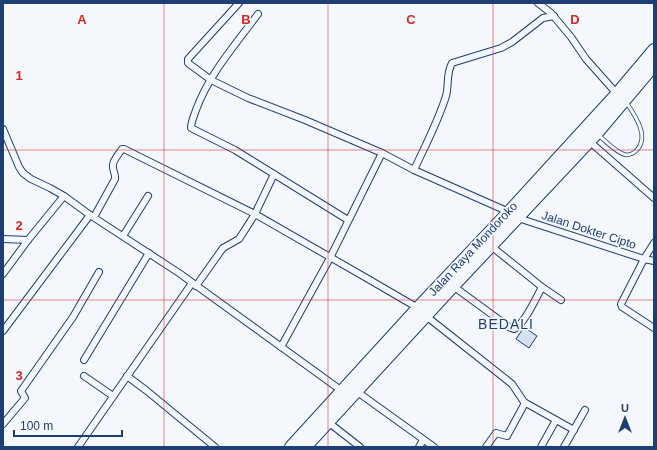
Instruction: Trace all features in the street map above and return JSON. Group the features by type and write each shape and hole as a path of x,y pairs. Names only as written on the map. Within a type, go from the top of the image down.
{"highway":[{"name":"Jalan Raya Mondoroko","path":"291,447 342,391 370,368 591,134 621,97 654,50"},
{"name":"Jalan Raya Mondoroko","path":"621,97 654,65"},
{"name":"Jalan Raya Mondoroko","path":"422,312 454,286 491,246 514,215"},
{"name":"Jalan Raya Mondoroko","path":"305,447 356,391 370,368"}],"street":[{"name":"Jalan Dokter Cipto","path":"239,3 188,59 188,63 191,66 211,79 248,98 305,120 382,153 414,170 514,215 644,259 654,261"},
{"path":"538,3 554,16 586,59 621,97"},
{"path":"258,14 211,79 200,100 191,128 235,150 348,220"},
{"path":"414,170 440,113 446,94 449,72 452,64 501,48 512,42 543,18 554,16"},
{"path":"3,129 19,167 35,182 64,196 180,273 194,285 342,391"},
{"path":"591,134 654,198"},
{"path":"3,331 92,216 115,179 112,165 123,148 255,214 422,312 512,384 520,398 525,403 574,430"},
{"path":"281,347 330,258 382,153"},
{"path":"78,447 127,376 222,248 239,239 255,214 274,174"},
{"path":"3,274 28,240 64,196"},
{"path":"123,236 148,196"},
{"path":"3,239 28,240"},
{"path":"654,243 644,259 621,306 654,328"},
{"path":"491,246 542,287 561,300"},
{"path":"84,360 149,253"},
{"path":"3,424 25,398 21,391 73,317 99,272"},
{"path":"454,286 509,327 514,329 519,326 529,312 542,287"},
{"path":"84,376 114,396"},
{"path":"127,376 215,447"},
{"path":"356,391 434,447"},
{"path":"486,447 496,433 507,436 525,403"},
{"path":"564,447 585,410"},
{"path":"541,447 556,420"},
{"path":"328,422 360,447"},
{"path":"419,447 423,440"}],"lane":[{"path":"591,134 626,155 632,154 642,144 640,128 631,110 621,97"}],"building":[{"path":"524,327 537,336 529,348 516,339"}],"district":[{"name":"BEDALI","path":"506,324"}]}
